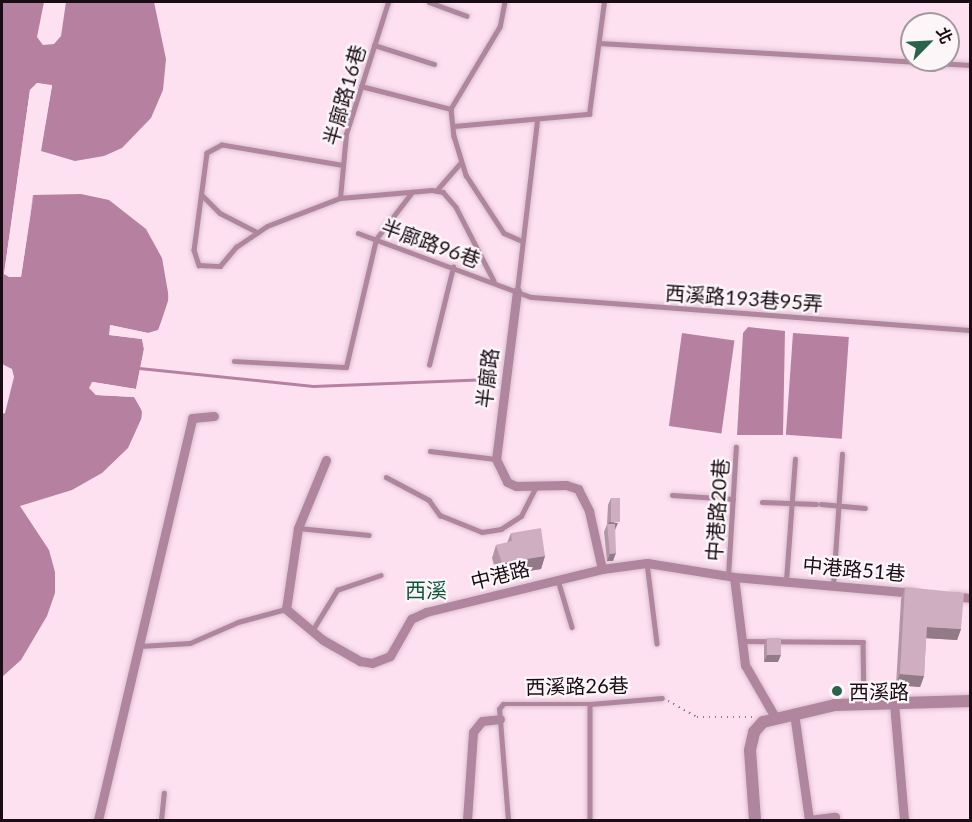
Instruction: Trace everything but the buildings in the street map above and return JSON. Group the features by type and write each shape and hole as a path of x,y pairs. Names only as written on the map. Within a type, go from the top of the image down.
{"street":[{"name":"半廍路","path":"496,459 517,291"},
{"path":"98,820 192,418 214,416"},
{"path":"496,459 507,482 536,487 566,485 578,489 590,511 602,569"},
{"path":"286,609 298,528 326,460"},
{"name":"中港路","path":"286,609 312,631 360,661 372,663 390,656 411,619 426,612 602,569 647,563 731,576"},
{"path":"731,576 745,666 775,717"},
{"name":"中港路51巷","path":"731,576 925,594"},
{"path":"936,595 970,598"},
{"path":"755,820 750,750 754,732 775,717 835,705 970,701"},
{"path":"894,703 904,820"},
{"path":"794,713 809,820 835,820"},
{"path":"467,820 472,732 482,721 500,719"}],"lane":[{"name":"半廍路16巷","path":"340,198 340,165 361,86 388,2"},
{"path":"429,2 467,16"},
{"path":"505,2 500,27 451,109 461,162 504,234 522,241"},
{"path":"454,126 537,121 588,114 604,2"},
{"path":"599,43 970,65"},
{"path":"374,45 434,64"},
{"path":"361,86 451,109"},
{"name":"半廍路","path":"517,291 537,121"},
{"path":"257,232 220,213 202,195 207,153 222,145 340,165"},
{"path":"436,191 461,162"},
{"path":"234,361 346,367 376,239 412,192"},
{"name":"半廍路96巷","path":"202,195 194,250 199,265 220,266 236,247 257,232 291,214 340,198 412,192 443,192 456,207 494,281"},
{"name":"半廍路96巷","path":"358,233 517,291"},
{"path":"429,365 453,267"},
{"name":"西溪路193巷95弄","path":"517,291 531,297 970,330"},
{"name":"中港路20巷","path":"731,576 736,447"},
{"path":"430,451 496,459"},
{"path":"833,586 842,454"},
{"path":"786,581 795,459"},
{"path":"386,477 429,500 440,515 482,532 501,530 521,516 536,487"},
{"path":"672,495 733,499"},
{"path":"762,502 866,508"},
{"path":"298,528 369,535"},
{"path":"647,563 657,643"},
{"path":"312,631 337,590 381,575"},
{"path":"558,580 572,627"},
{"path":"139,646 190,643 238,622 286,609"},
{"path":"740,641 862,642 864,704"},
{"name":"西溪路26巷","path":"500,719 499,709 507,702 590,704 662,698"},
{"path":"590,704 590,820"},
{"path":"500,719 508,820"},
{"path":"161,820 164,793"}],"path":[{"path":"662,698 697,717 753,717"}],"shaded area":[{"path":"2,2 44,2 37,37 43,45 54,44 61,36 66,2 154,2 166,59 163,90 151,118 122,148 104,156 75,161 41,151 52,86 37,83 30,90 4,274 21,277 33,195 81,194 109,200 146,229 162,258 169,298 158,331 148,333 110,325 110,335 142,339 144,349 136,389 93,382 90,388 96,395 134,397 139,403 143,415 128,448 102,473 72,490 20,506 49,550 55,572 55,593 47,616 21,660 2,677 2,414 5,413 14,377 12,369 2,364"},
{"path":"748,327 785,331 783,435 737,435 743,333"},
{"path":"682,333 734,340 721,433 669,426"},
{"path":"793,333 849,337 842,439 786,435"}],"pier":[{"path":"37,83 52,85 40,154 49,88 38,87 33,91 10,274 19,274 34,192 21,277 9,277 4,274 30,90"},
{"path":"169,270 171,308 160,333 147,336 113,328 113,332 145,338 147,349 139,390 93,388 97,392 135,395 145,411 141,424 142,411 134,397 96,395 89,388 92,382 136,389 144,349 142,339 109,335 110,325 148,333 158,330 168,307"}],"waterway":[{"path":"139,368 313,386 490,379"}],"place":[{"name":"西溪路","path":"837,691"}],"district":[{"name":"西溪","path":"426,590"}]}
